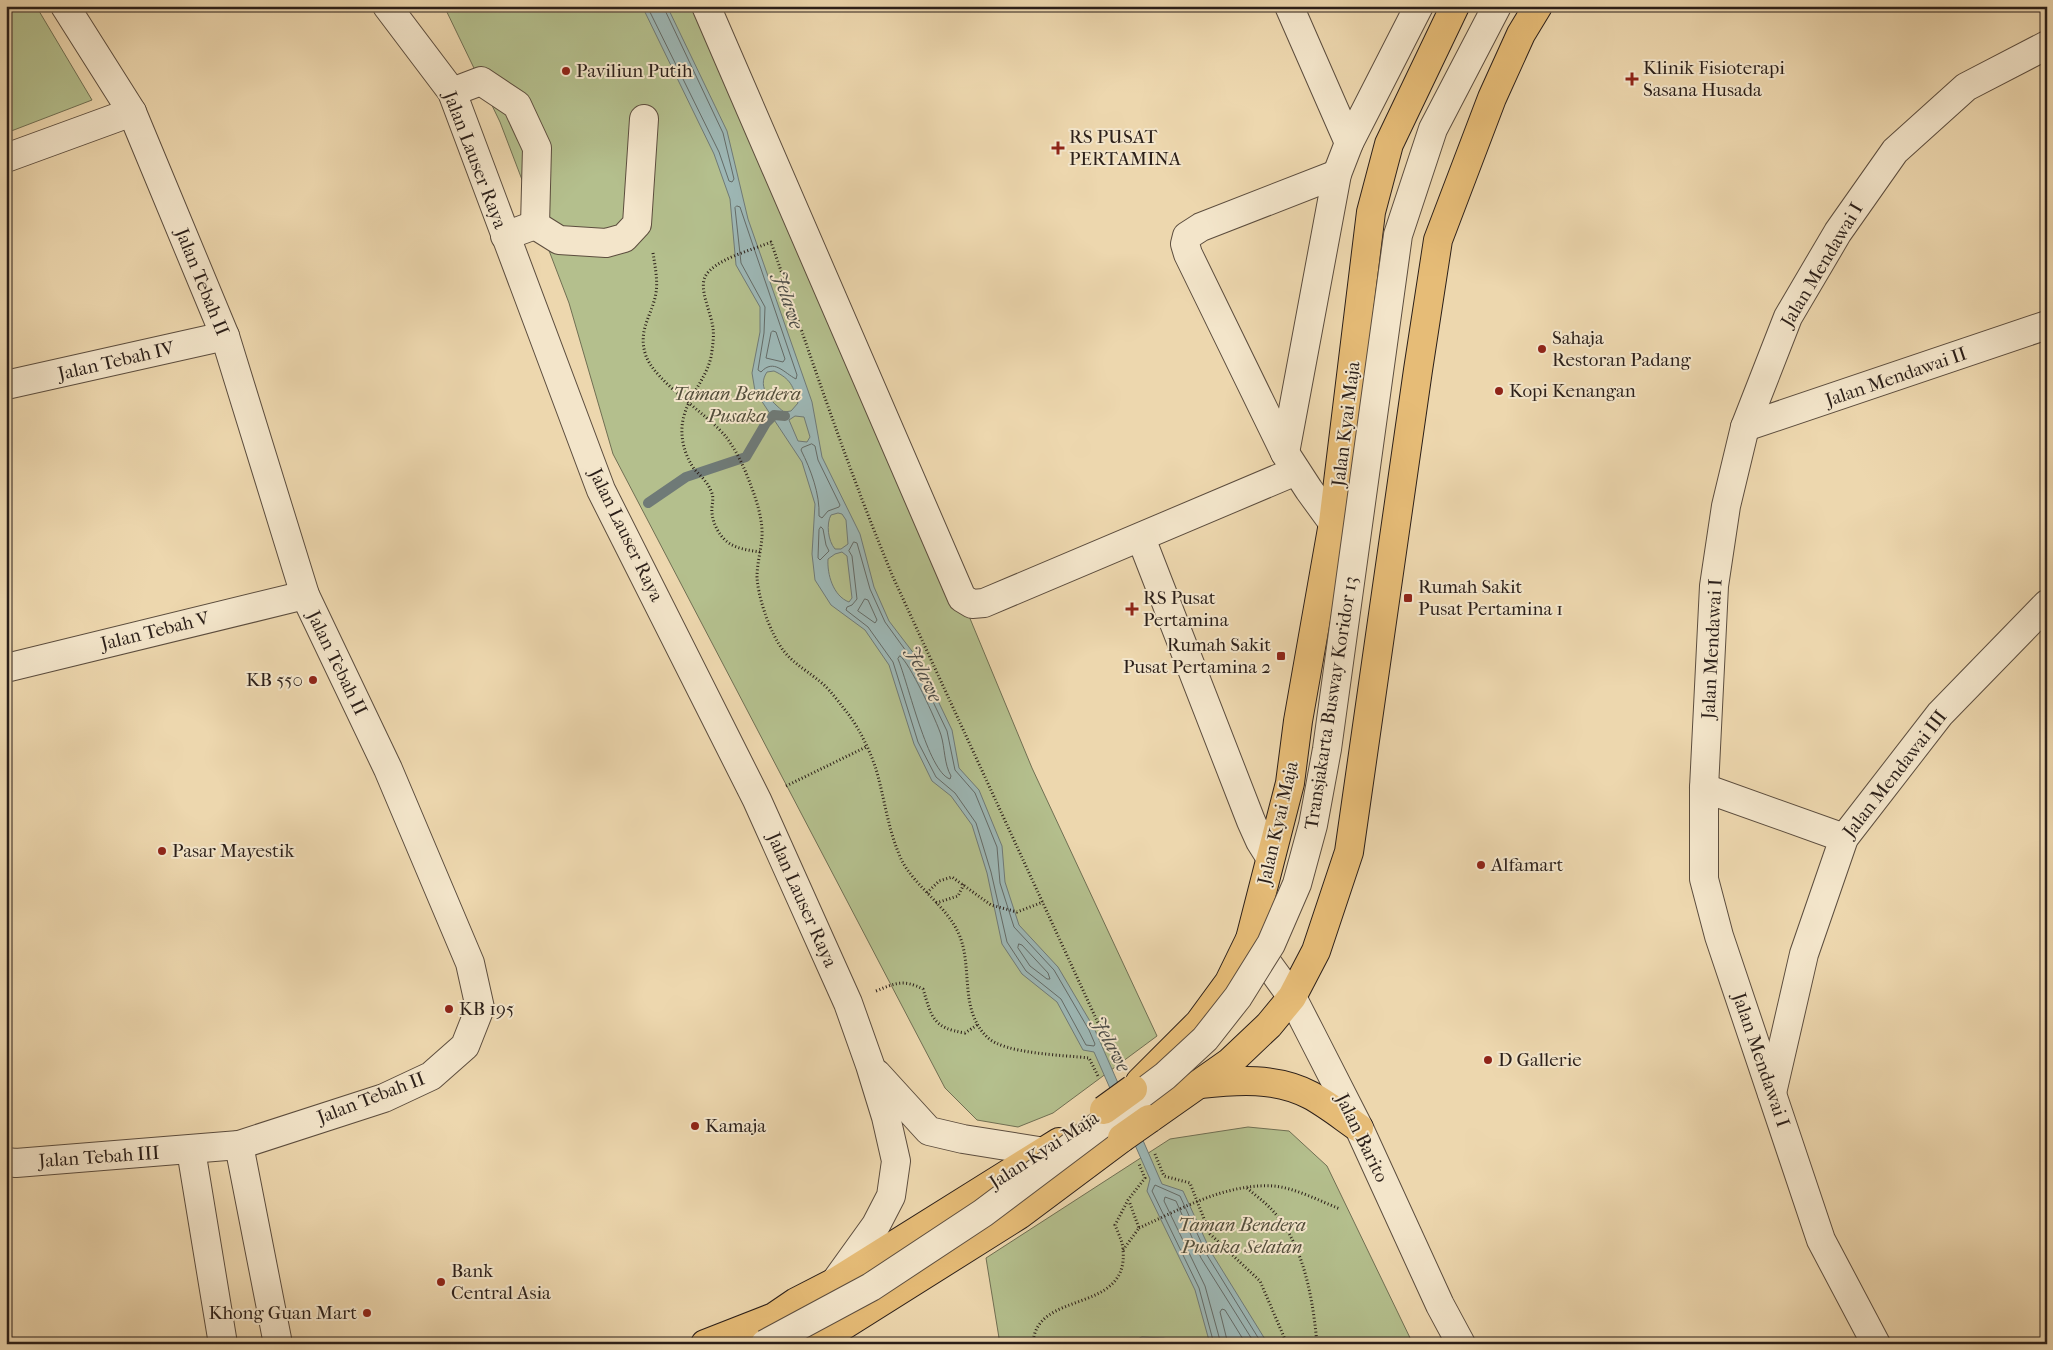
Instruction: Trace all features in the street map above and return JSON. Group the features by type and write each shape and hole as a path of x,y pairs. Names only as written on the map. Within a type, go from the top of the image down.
{"main road":[{"name":"Jalan Kyai Maja","path":"705,1344 774,1317 796,1302 835,1282 1045,1152 1133,1089 1199,1023 1229,982 1250,939 1290,783 1298,721 1333,523 1371,212 1389,144 1455,6"},
{"name":"Jalan Kyai Maja","path":"814,1344 1019,1215 1122,1138 1230,1062 1270,1025 1292,997 1316,951 1349,852 1438,240 1492,98 1522,34 1538,6"},
{"path":"1333,523 1395,536"},
{"path":"1199,1084 1240,1080 1276,1084 1310,1095 1359,1128"}],"street":[{"name":"Jalan Tebah II","path":"65,6 132,112 225,336 305,595 388,769 470,963 480,1008 466,1046 431,1076 384,1098 240,1145 191,1150"},
{"name":"Jalan Lauser Raya","path":"387,6 452,92 601,490 757,800 848,1003 870,1065 886,1118 896,1161 891,1196 876,1225 835,1282"},
{"path":"706,6 962,598 972,604 984,603 1141,538 1291,462"},
{"path":"1289,6 1349,143"},
{"path":"1291,462 1337,174 1349,143 1419,6"},
{"name":"Transjakarta Busway Koridor 13","path":"765,1344 871,1287 982,1213 1165,1076 1205,1039 1238,997 1271,944 1297,884 1313,825 1327,749 1398,235 1433,129 1497,6"},
{"name":"Jalan Mendawai I","path":"1876,1344 1821,1240 1719,936 1704,879 1704,788 1714,586 1726,506 1745,427 1788,317 1838,232 1895,151 1966,87 2047,45"},
{"path":"452,92 481,81 517,105 537,148 535,225"},
{"path":"6,158 132,112"},
{"path":"535,225 559,240 606,243 624,238 637,224 644,119"},
{"path":"1333,523 1291,462 1188,254 1185,244 1187,236 1201,227 1337,174"},
{"path":"505,236 535,225"},
{"name":"Jalan Mendawai II","path":"1745,427 2047,326"},
{"name":"Jalan Tebah IV","path":"6,385 225,336"},
{"path":"1141,538 1251,820 1260,841 1270,857"},
{"name":"Jalan Tebah V","path":"6,668 305,595"},
{"name":"Jalan Mendawai III","path":"1772,1093 1804,954 1844,838 1940,714 2047,604"},
{"path":"1704,788 1844,838"},
{"name":"Jalan Barito","path":"1250,939 1292,997 1359,1128 1440,1305 1461,1344"},
{"name":"Jalan Lauser Raya","path":"870,1065 929,1131 963,1139 1045,1152"},
{"path":"240,1145 278,1344"},
{"path":"191,1150 223,1344"},
{"name":"Jalan Tebah III","path":"6,1162 16,1163 191,1150"}],"path":[{"path":"637,224 651,246 656,272 656,294 646,321 643,340 647,358 661,377 726,437 742,463 756,498 762,533 758,577 763,603 774,635 790,660 824,686 850,717 866,746 876,768 888,824 903,862 958,932 965,960 968,999 977,1025 989,1039 1006,1048 1089,1058 1098,1076"},
{"path":"760,552 737,548 725,540 716,527 712,512 714,498 711,489 690,463 682,444 682,426 689,401 706,372 712,353 713,328 708,302 702,290 705,277 715,264 771,242 853,476 893,577 1116,1063"},
{"path":"757,800 866,746"},
{"path":"927,893 939,881 952,877 991,905 1017,912 1043,902"},
{"path":"936,903 958,896 964,884"},
{"path":"848,1003 897,983 909,983 923,989 930,1012 940,1026 950,1031 965,1033 977,1025"},
{"path":"1155,1154 1164,1176 1190,1183 1210,1234 1260,1282 1287,1344"},
{"path":"1033,1344 1033,1338 1041,1321 1059,1309 1101,1294 1114,1283 1122,1267 1123,1250 1115,1225 1128,1200 1145,1178 1139,1164"},
{"path":"1123,1250 1138,1228 1220,1193 1246,1188 1275,1186 1309,1196 1340,1209"},
{"path":"1246,1188 1273,1211 1292,1239 1306,1276 1315,1319 1317,1344"},
{"path":"1128,1200 1138,1228"}],"green space":[{"path":"6,6 36,6 92,100 6,133"},
{"name":"Taman Bendera Pusaka","path":"444,6 697,6 767,129 1032,768 1157,1036 1053,1113 1018,1127 977,1120 945,1088 613,454 569,303 500,122"},
{"name":"Taman Bendera Pusaka Selatan","path":"1248,1127 1289,1131 1327,1166 1413,1344 1000,1344 986,1258 1170,1139"}],"water":[{"name":"Jelawe","path":"642,6 667,6 727,131 748,219 812,402 822,457 860,534 874,587 889,621 918,659 952,730 959,768 979,790 1002,846 1005,882 1019,925 1058,967 1094,1028 1162,1184 1183,1191 1211,1252 1268,1344 1210,1344 1195,1290 1147,1191 1150,1179 1094,1052 1083,1050 1057,1002 1022,974 1002,944 987,873 972,825 951,796 932,781 914,744 889,665 865,630 831,605 815,580 812,554 815,504 802,462 755,391 752,373 760,332 760,307 736,265 730,199 714,154","holes":["774,371 788,380 795,392 798,403 791,411 784,412 767,394 763,384 767,372","795,416 804,417 810,437 807,442 798,441 789,420","842,514 846,520 848,544 841,549 835,549 829,537 828,528 831,515","842,552 847,556 852,598 849,602 843,599 835,590 830,578 828,559"]},
{"path":"1142,1337 1164,1338 1174,1344 1126,1344"}],"waterway":[{"path":"648,503 686,477 746,457 766,423 774,415 785,416"}],"place":[{"name":"Paviliun Putih","path":"566,71"},
{"name":"Klinik Fisioterapi Sasana Husada","path":"1632,79"},
{"name":"RS PUSAT PERTAMINA","path":"1058,148"},
{"name":"Sahaja Restoran Padang","path":"1542,349"},
{"name":"Kopi Kenangan","path":"1499,391"},
{"name":"Rumah Sakit Pusat Pertamina 1","path":"1408,598"},
{"name":"RS Pusat Pertamina","path":"1132,609"},
{"name":"Rumah Sakit Pusat Pertamina 2","path":"1281,656"},
{"name":"KB 550","path":"313,680"},
{"name":"Pasar Mayestik","path":"162,851"},
{"name":"Alfamart","path":"1481,865"},
{"name":"KB 195","path":"449,1009"},
{"name":"D Gallerie","path":"1488,1060"},
{"name":"Kamaja","path":"695,1126"},
{"name":"Bank Central Asia","path":"441,1282"},
{"name":"Khong Guan Mart","path":"367,1313"}]}
